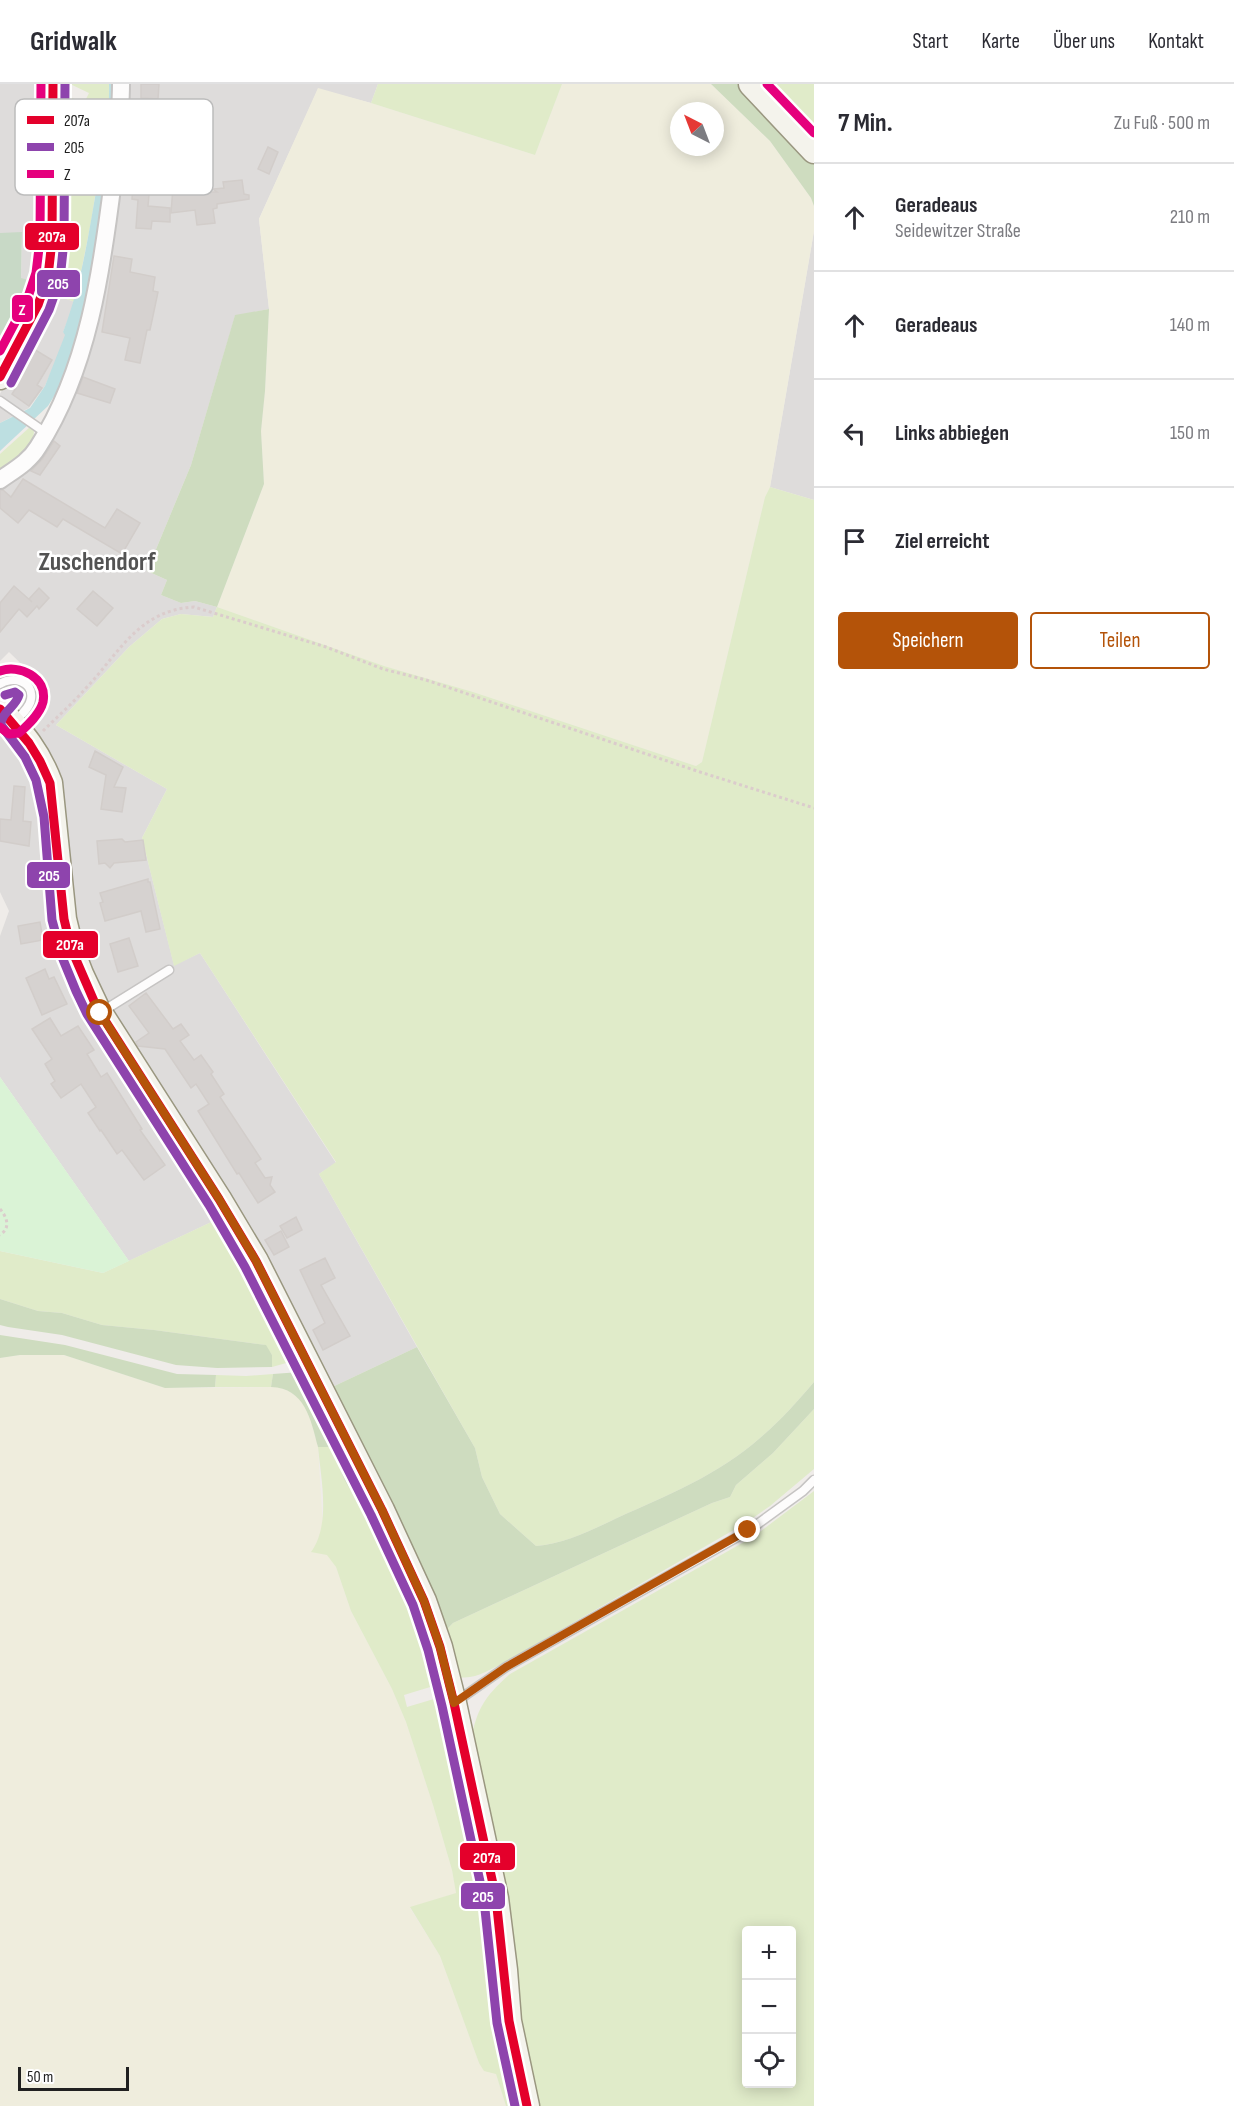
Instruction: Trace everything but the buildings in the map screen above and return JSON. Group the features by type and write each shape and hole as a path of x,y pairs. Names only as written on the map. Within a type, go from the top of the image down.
{"street":[{"path":"751,84 814,152"},
{"path":"0,377 38,305 48,276 52,241 52,195"},
{"path":"0,480 26,462 39,447 42,430 68,387 83,344 107,224 110,195"},
{"path":"7,716 31,743 42,761 50,783 64,919 71,948 81,974 100,1013 219,1199 245,1244 338,1424 424,1601 440,1647 454,1703 496,1898 509,2021 527,2106"}],"lane":[{"path":"0,401 42,430"},
{"path":"0,684 10,679 18,679 24,682 30,692 31,699 28,706 7,716"},
{"path":"100,1013 169,970"},
{"path":"454,1703 506,1667 748,1530 803,1491 814,1480"}],"path":[{"path":"31,743 86,689 130,636 147,621 180,608 194,608 326,647 383,669 426,680 814,808"},
{"path":"0,1209 5,1216 7,1227 0,1235"}],"shaded area":[{"path":"0,84 40,84 40,99 15,99 15,195 42,195 38,283 0,361 0,345 28,298 32,282 21,279 22,233 0,233"},
{"path":"128,84 378,84 371,103 318,89 259,219 269,309 235,316 191,465 147,571 167,580 161,595 181,603 195,601 217,607 213,617 181,614 162,619 129,647 56,725 167,789 142,838 174,965 200,953 336,1163 319,1174 417,1347 328,1389 77,949 51,761 44,742 33,728 32,721 43,703 45,693 42,684 9,652 0,661 0,483 11,475 17,480 29,466 86,349 110,195 213,195 213,99 126,99"},
{"path":"562,84 711,84 770,141 811,198 814,206 814,231 770,487 765,497 702,762 696,766 473,692 384,666 217,607 264,484 261,431 269,309 259,219 318,88 535,155"},
{"path":"814,231 814,500 770,487"},
{"path":"52,294 75,302 63,332 66,334 59,354 45,386 29,408 0,423 0,394"},
{"path":"0,729 25,755 41,784 64,955 62,960 77,997 222,1217 129,1261 0,1077 0,936 9,911 0,892"},
{"path":"20,1355 64,1355 165,1388 277,1387 289,1391 302,1401 311,1420 318,1447 323,1529 316,1544 328,1555 336,1567 351,1611 392,1689 406,1722 452,1870 456,1893 410,1908 440,1956 479,2063 496,2074 506,2106 0,2106 0,1358"}],"green space":[{"path":"70,84 109,84 109,99 86,99 89,93"},
{"path":"378,84 562,84 535,155 371,103"},
{"path":"711,84 741,84 814,164 814,206 811,198 770,141"},
{"path":"761,84 814,84 814,139"},
{"path":"56,195 95,195 75,302 52,294"},
{"path":"22,232 21,278 32,281 28,298 0,345 0,233"},
{"path":"269,309 261,431 264,484 217,607 195,601 181,603 161,595 167,580 147,571 191,465 235,315"},
{"path":"30,427 34,431 32,451 0,474 0,454"},
{"path":"770,487 814,500 814,1382 767,1432 728,1463 673,1493 588,1532 536,1546 500,1514 482,1477 475,1448 319,1174 336,1162 200,953 174,966 142,838 167,789 56,725 129,647 162,619 181,614 213,617 217,607 384,666 473,692 696,766 702,762 765,497"},
{"path":"0,1077 129,1261 103,1273 0,1251"},
{"path":"222,1217 297,1360 272,1367 272,1355 265,1345 102,1325 62,1313 38,1311 0,1299 0,1251 103,1273"},
{"path":"0,1299 38,1311 62,1313 102,1325 266,1345 272,1355 272,1367 217,1368 176,1365 62,1335 0,1325"},
{"path":"0,1335 65,1345 177,1374 216,1375 215,1387 165,1388 64,1355 20,1355 0,1358"},
{"path":"417,1347 475,1448 482,1477 500,1514 536,1546 588,1532 673,1493 728,1463 767,1432 814,1382 814,1409 773,1453 736,1485 730,1497 712,1503 453,1623 443,1633 328,1389"},
{"path":"300,1372 395,1550 385,1550 344,1479 331,1447 318,1447 309,1416 299,1399 292,1393 271,1387 273,1374"},
{"path":"273,1374 271,1387 215,1387 216,1375"},
{"path":"814,1409 814,1469 770,1506 744,1524 489,1671 465,1678 459,1677 443,1633 453,1623 712,1503 730,1497 736,1485 773,1453"},
{"path":"318,1447 331,1447 344,1479 395,1550 440,1684 404,1695 407,1707 444,1696 466,1792 520,2106 506,2106 496,2074 484,2071 479,2063 440,1956 410,1907 456,1893 452,1870 406,1722 392,1689 351,1611 336,1567 327,1555 311,1552 321,1529 323,1515"},
{"path":"814,1491 814,2106 532,2106 470,1744 482,1705 493,1690 510,1674 753,1537"}],"water":[{"path":"109,84 114,84 113,99 108,99"},
{"path":"95,195 105,195 76,350 48,406 0,451 0,423 30,408 45,386 65,335 63,332 80,276"}],"transit line":[{"name":"Z","path":"41,84 41,99"},
{"name":"207a","path":"53,84 53,99"},
{"name":"205","path":"65,84 65,99"},
{"name":"Z","path":"767,84 814,133"},
{"name":"Z","path":"0,351 27,300 36,273 40,240 40,195"},
{"name":"207a","path":"0,377 38,305 48,276 52,241 52,195"},
{"name":"205","path":"11,383 49,310 60,279 64,241 64,195"},
{"name":"Z","path":"0,671 15,669 30,674 37,679 43,693 43,702 39,711 19,733 9,734 0,727"},
{"name":"205","path":"5,695 15,692 19,695 3,717 1,725 25,757 36,780 44,817 52,920 62,957 76,991 87,1014 209,1205 245,1267 371,1515 413,1605 428,1650 442,1706 484,1900 497,2023 515,2106"},
{"name":"207a","path":"0,709 29,743 50,783 64,919 71,948 97,1008 256,1261 382,1510 424,1601 440,1647 454,1703 496,1898 509,2021 527,2106"}],"district":[{"name":"Zuschendorf","path":"97,562"}],"route":[{"path":"100,1013 256,1261 382,1510 424,1601 440,1647 454,1703 506,1667 748,1530"}]}
